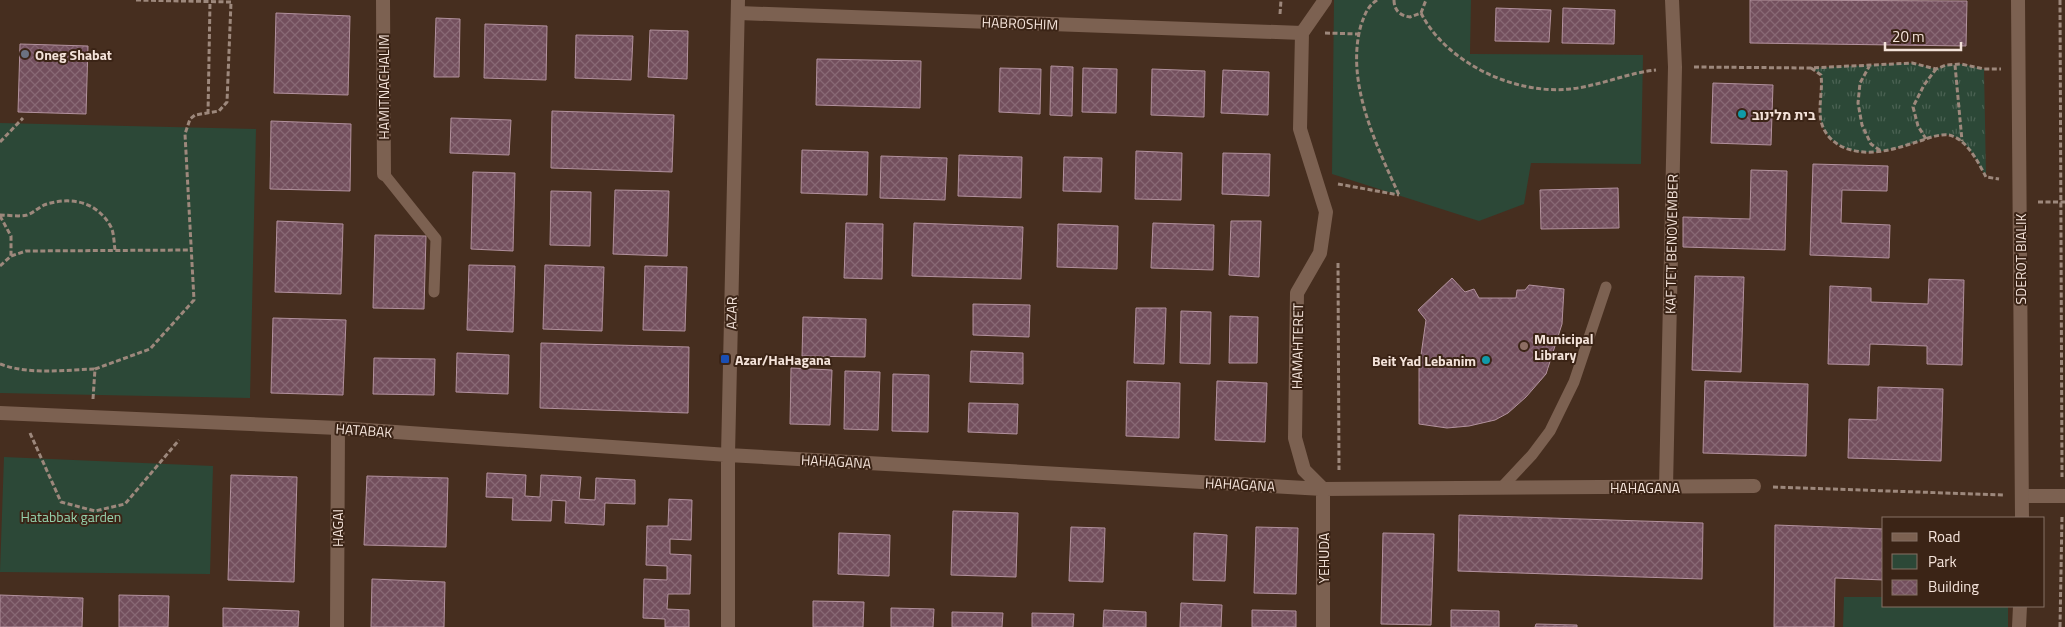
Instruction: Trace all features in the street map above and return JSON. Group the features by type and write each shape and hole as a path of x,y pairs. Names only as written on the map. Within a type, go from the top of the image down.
{"street":[{"name":"HAMITNACHALIM","path":"383,0 384,174"},
{"path":"1302,33 1325,0"},
{"name":"KAF TET BENOVEMBER","path":"1666,487 1675,67 1672,0"},
{"name":"SDEROT BIALIK","path":"2018,0 2022,517"},
{"name":"HABROSHIM","path":"738,7 1302,33"},
{"name":"AZAR","path":"728,627 728,455 738,7"},
{"name":"HAMAHTERET","path":"1302,33 1300,129 1326,212 1320,253 1297,293 1295,438 1304,470 1323,489"},
{"name":"HATABAK","path":"0,413 338,428 728,455"},
{"name":"HAGAI","path":"337,627 338,428"},
{"name":"HAHAGANA","path":"728,455 1323,489 1754,486"},
{"name":"YEHUDA","path":"1322,627 1323,489"},
{"path":"2022,496 2063,496"},
{"path":"2019,627 2020,607"}],"lane":[{"path":"384,174 436,240 434,292"},
{"path":"1501,488 1532,455 1550,431 1574,382 1606,287"}],"path":[{"path":"0,364 29,370 94,370 150,349 194,300 185,134 190,119 195,115 219,111 227,102 231,1 136,0"},
{"path":"1337,193 1337,183 1399,195 1379,151 1361,95 1357,65 1356,44 1366,9 1377,0"},
{"path":"1392,0 1398,13 1404,16 1416,16 1421,13 1426,0"},
{"path":"2060,0 2063,202 2063,540 2060,627"},
{"path":"208,114 210,2"},
{"path":"1421,13 1426,24 1454,53 1472,67 1502,80 1532,88 1568,89 1651,70 1675,67 1811,68 1912,63 1936,69"},
{"path":"1302,33 1359,34"},
{"path":"1926,139 1918,126 1913,107 1924,85 1936,69 1955,64 1984,69 2019,70"},
{"path":"1955,64 1962,141"},
{"path":"1870,65 1860,83 1858,103 1862,126 1871,144 1881,152"},
{"path":"1811,68 1821,75 1823,89 1821,120 1826,134 1837,145 1868,154 1948,135 1962,141 1976,158 1986,177 2020,181"},
{"path":"0,142 23,118"},
{"path":"11,256 11,236 0,215 26,215 43,206 59,201 76,201 88,204 100,212 112,228 114,250"},
{"path":"2020,202 2063,202"},
{"path":"1,265 11,256 26,251 191,250"},
{"path":"1338,259 1339,489"},
{"path":"92,417 94,370"},
{"path":"21,414 60,502 95,511 125,504 194,422"},
{"path":"1754,486 2022,496"}],"green space":[{"path":"1334,0 1471,0 1470,54 1643,55 1641,164 1531,163 1524,204 1479,221 1332,174"},
{"path":"1912,63 1936,69 1946,65 1961,64 1984,69 1986,177 1967,146 1949,135 1932,137 1884,151 1865,152 1845,148 1833,141 1827,134 1822,126 1820,115 1821,75 1811,68"},
{"path":"0,123 256,129 250,398 0,393"},
{"name":"Hatabbak garden","path":"4,457 213,466 210,574 0,572"},
{"path":"1844,597 1882,597 1882,607 2008,607 2008,627 1843,627"}],"building":[{"path":"1750,0 1967,1 1966,46 1750,43"},
{"path":"1496,8 1551,10 1549,42 1495,41"},
{"path":"1563,8 1615,10 1614,44 1562,43"},
{"path":"276,13 350,16 348,95 274,93"},
{"path":"436,18 460,19 459,77 434,77"},
{"path":"485,24 547,26 546,80 484,78"},
{"path":"650,30 688,31 687,79 648,77"},
{"path":"576,35 633,36 631,80 575,78"},
{"path":"20,44 88,46 86,114 18,112"},
{"path":"817,59 921,61 920,108 816,105"},
{"path":"1051,66 1073,67 1072,116 1050,115"},
{"path":"1000,68 1041,69 1040,114 999,112"},
{"path":"1083,68 1117,69 1116,113 1082,112"},
{"path":"1152,69 1205,71 1204,117 1151,115"},
{"path":"1223,70 1269,72 1268,115 1221,113"},
{"name":"בית מלינוב","path":"1713,83 1773,85 1771,145 1711,143"},
{"path":"552,111 674,115 672,172 551,168"},
{"path":"451,118 511,120 509,155 450,153"},
{"path":"271,121 351,124 350,191 270,189"},
{"path":"802,150 868,152 867,195 801,193"},
{"path":"1136,151 1182,153 1181,200 1135,199"},
{"path":"1223,153 1270,154 1269,196 1222,194"},
{"path":"959,155 1022,157 1021,198 958,196"},
{"path":"881,156 947,158 945,200 880,198"},
{"path":"1064,157 1102,158 1101,192 1063,191"},
{"path":"1813,164 1888,166 1887,191 1842,190 1841,223 1890,225 1889,258 1810,255"},
{"path":"1751,170 1787,171 1785,250 1683,247 1683,217 1750,219"},
{"path":"473,172 515,173 513,251 471,249"},
{"path":"1618,188 1619,228 1541,229 1540,190"},
{"path":"615,190 669,191 667,256 613,254"},
{"path":"551,191 591,192 590,246 550,245"},
{"path":"277,221 343,224 341,294 275,292"},
{"path":"1231,221 1261,221 1259,277 1229,275"},
{"path":"846,223 883,224 882,279 844,278"},
{"path":"914,223 1023,227 1021,279 912,276"},
{"path":"1153,223 1214,225 1213,270 1151,268"},
{"path":"1058,224 1118,226 1117,269 1057,267"},
{"path":"375,235 426,236 424,309 373,308"},
{"path":"469,265 515,266 513,332 467,330"},
{"path":"545,265 604,267 602,331 543,329"},
{"path":"645,266 687,267 685,331 643,330"},
{"path":"1695,276 1744,277 1741,372 1692,370"},
{"name":"Beit Yad Lebanim","path":"1452,278 1465,292 1474,289 1479,298 1516,298 1517,290 1525,290 1529,285 1564,289 1562,324 1546,374 1526,397 1508,413 1495,420 1469,426 1447,428 1419,424 1419,369 1426,320 1418,310"},
{"path":"1929,279 1964,280 1962,365 1927,364 1927,346 1870,344 1869,365 1828,364 1830,286 1871,288 1871,302 1928,304"},
{"path":"973,304 1030,305 1029,337 973,335"},
{"path":"1136,308 1166,308 1164,364 1134,363"},
{"path":"1181,311 1211,312 1210,364 1180,363"},
{"path":"1230,316 1258,317 1257,363 1229,363"},
{"path":"803,317 866,319 865,357 802,356"},
{"path":"273,318 346,320 343,395 271,393"},
{"path":"541,343 689,347 688,413 540,408"},
{"path":"971,351 1023,353 1023,384 970,382"},
{"path":"457,353 509,355 508,394 456,392"},
{"path":"374,358 435,359 434,395 373,394"},
{"path":"791,368 832,370 830,425 790,424"},
{"path":"845,371 880,372 878,430 844,429"},
{"path":"893,374 929,375 928,432 892,431"},
{"path":"1127,381 1180,383 1179,438 1126,436"},
{"path":"1217,381 1267,383 1265,442 1215,440"},
{"path":"1705,381 1808,384 1806,456 1703,453"},
{"path":"1878,387 1943,389 1941,461 1848,458 1849,419 1877,420"},
{"path":"969,403 1018,404 1017,434 968,432"},
{"path":"487,473 526,475 525,496 540,497 541,475 581,477 579,499 595,500 596,478 635,480 635,504 605,503 604,525 565,523 566,501 552,500 551,521 512,520 513,498 486,497"},
{"path":"231,475 297,477 294,582 228,580"},
{"path":"367,476 448,478 446,547 364,545"},
{"path":"669,499 692,500 691,540 670,539 670,554 691,555 690,594 668,594 667,609 689,610 689,627 665,627 665,619 643,618 644,579 667,580 667,566 646,565 647,526 668,526"},
{"path":"953,511 1018,513 1016,577 951,575"},
{"path":"1459,515 1703,523 1702,579 1458,571"},
{"path":"1775,525 1882,529 1882,580 1835,578 1834,627 1774,627"},
{"path":"1071,527 1105,528 1103,582 1069,581"},
{"path":"1256,527 1298,528 1296,594 1254,593"},
{"path":"839,533 890,535 889,576 838,574"},
{"path":"1194,533 1227,535 1225,581 1193,580"},
{"path":"1383,533 1434,534 1431,625 1381,624"},
{"path":"372,579 445,582 444,627 371,627"},
{"path":"0,595 83,598 82,627 0,627"},
{"path":"119,595 169,596 168,627 119,627"},
{"path":"813,601 864,602 863,627 813,627"},
{"path":"1181,603 1222,605 1221,627 1180,627"},
{"path":"223,608 299,611 298,627 223,627"},
{"path":"891,608 934,609 933,627 891,627"},
{"path":"1104,610 1146,612 1146,627 1103,627"},
{"path":"1252,610 1296,611 1296,627 1252,627"},
{"path":"1451,610 1499,611 1499,627 1451,627"},
{"path":"952,612 1003,613 1002,627 952,627"},
{"path":"1032,613 1074,614 1073,627 1032,627"},
{"path":"1536,624 1577,625 1577,627 1535,627"}],"place":[{"name":"Oneg Shabat","path":"25,54"},
{"name":"בית מלינוב","path":"1742,114"},
{"name":"Municipal Library","path":"1524,346"},
{"name":"Azar/HaHagana","path":"725,359"},
{"name":"Beit Yad Lebanim","path":"1486,360"}]}
